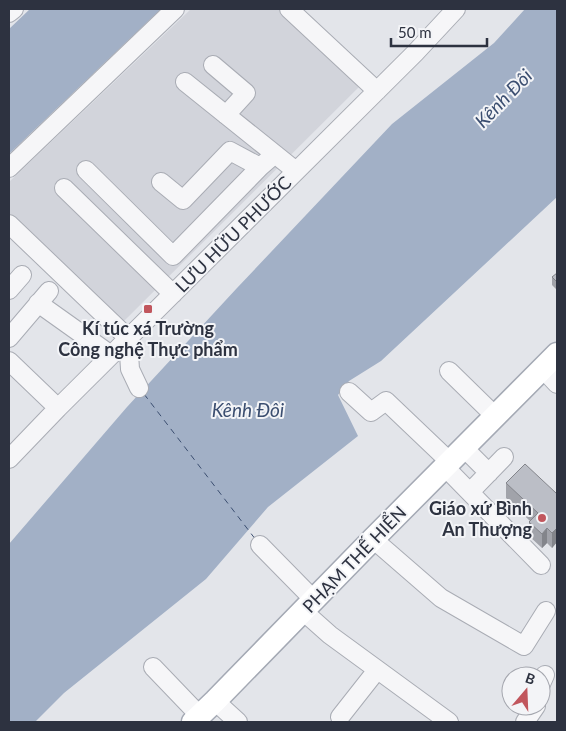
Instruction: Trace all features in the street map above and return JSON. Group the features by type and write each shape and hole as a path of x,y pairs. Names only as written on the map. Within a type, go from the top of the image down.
{"main road":[{"name":"PHẠM THẾ HIỂN","path":"203,713 452,458 495,416 552,369"}],"street":[{"path":"9,14 14,9"},
{"path":"9,168 175,9"},
{"path":"289,9 377,90"},
{"name":"LƯU HỮU PHƯỚC","path":"10,454 415,53 456,9"},
{"path":"213,65 246,93 226,115"},
{"path":"185,82 296,171"},
{"path":"161,182 183,200 230,151 260,167"},
{"path":"86,170 173,256 275,154"},
{"path":"64,188 173,294"},
{"path":"9,224 128,338 130,369 138,388"},
{"path":"9,290 22,274"},
{"path":"9,338 44,297 111,355"},
{"path":"10,365 58,408"},
{"path":"448,371 495,416"},
{"path":"349,392 371,412 386,401 452,458 488,473"},
{"path":"470,492 504,457"},
{"path":"452,458 470,492 541,565"},
{"path":"373,538 441,598 524,646 546,611"},
{"path":"260,545 309,605 330,635 449,722"},
{"path":"153,668 203,713 238,722"},
{"path":"340,717 377,670"}],"shaded area":[{"path":"191,9 287,9 363,83 119,326 9,219 9,182"}],"water":[{"path":"30,9 161,9 9,154 9,29"},
{"name":"Kênh Đôi","path":"525,9 557,9 557,197 381,361 349,381 338,395 358,436 268,507 206,579 64,693 35,722 9,722 9,544 127,407 392,124 494,43"}],"building":[{"path":"557,273 557,282 552,277"},
{"path":"525,464 556,493 557,491 557,528 552,533 547,528 542,534 529,522 538,513 506,483"}],"ferry route":[{"path":"144,394 256,540"}],"place":[{"name":"Kí túc xá Trường Công nghệ Thực phẩm","path":"148,309"},
{"name":"Giáo xứ Bình An Thượng","path":"542,518"}]}
